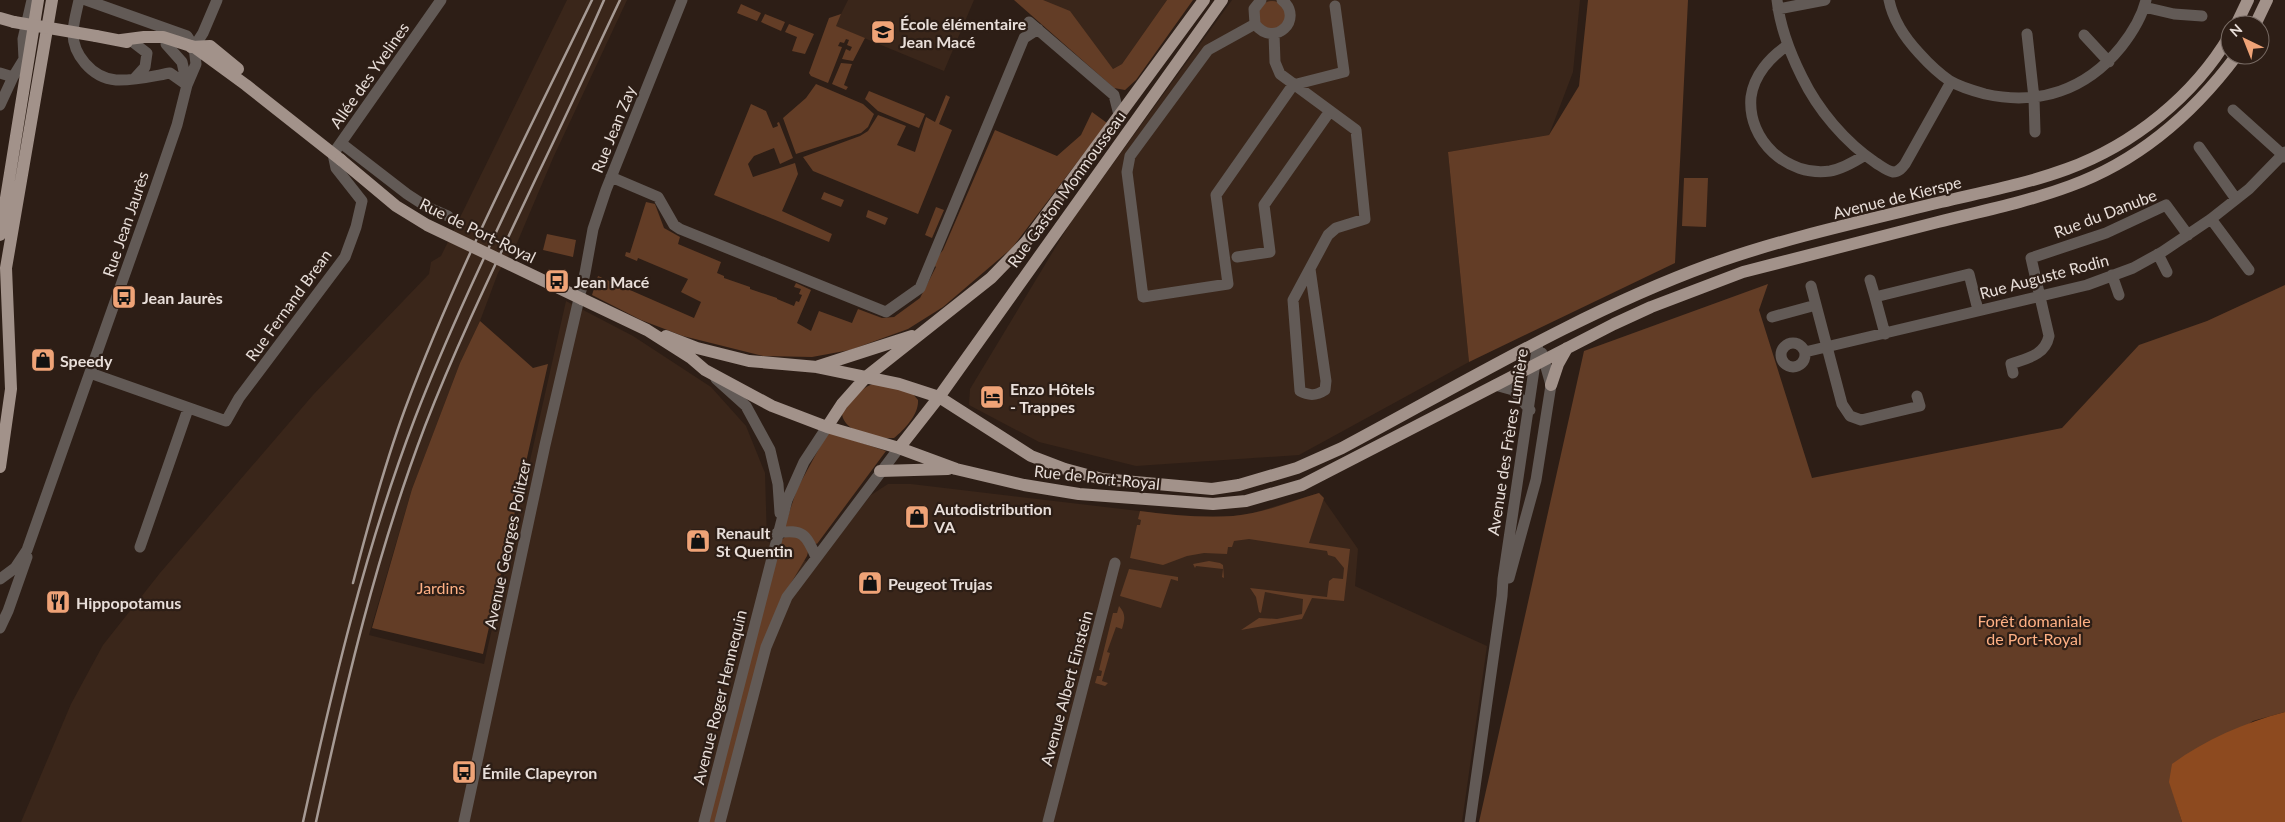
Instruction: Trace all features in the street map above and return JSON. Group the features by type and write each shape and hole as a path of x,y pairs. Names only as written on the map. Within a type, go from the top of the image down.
{"main road":[{"path":"0,235 38,0"},
{"path":"0,467 11,389 6,268 52,0"},
{"name":"Rue Gaston Monmousseau","path":"827,427 842,404 866,377 991,278 1026,242 1204,0"},
{"name":"Rue Gaston Monmousseau","path":"899,448 939,397 1222,0"},
{"path":"2241,15 2248,0"},
{"path":"2260,15 2267,0"},
{"path":"0,18 121,40"},
{"name":"Rue de Port-Royal","path":"121,40 163,37 194,47"},
{"name":"Rue de Port-Royal","path":"121,40 134,43 166,44 183,49 210,46 396,206 427,225 647,330 697,348 749,361 817,367 899,384 939,397 1030,456 1102,479 1212,488 1239,485 1297,468 1342,448 1538,343"},
{"name":"Avenue de Kierspe","path":"1538,343 1607,308 1711,264 1783,242 2038,178 2100,155 2138,132 2184,94 2220,49"},
{"name":"Avenue de Kierspe","path":"1540,361 1651,307 1743,272 2029,199 2097,175 2131,156 2167,132 2215,84 2229,65"},
{"name":"Rue de Port-Royal","path":"647,330 691,358 706,370 772,406 827,427 899,448 956,469 1024,485 1079,494 1213,504 1246,501 1302,485 1540,361"},
{"path":"817,367 921,332"},
{"path":"1551,385 1558,364 1567,348"},
{"path":"880,471 956,469"}],"street":[{"path":"0,105 24,59 23,39 32,0"},
{"path":"79,0 73,33 76,48 84,62 94,72 114,80 170,73 187,84"},
{"path":"86,0 187,36 194,47"},
{"name":"Rue Jean Jaurès","path":"27,550 170,143 187,84 196,64 194,47 217,0"},
{"name":"Allée des Yvelines","path":"337,157 341,143 441,0"},
{"name":"Rue Jean Zay","path":"585,273 593,229 611,178 682,0"},
{"path":"1261,0 1254,9 1255,24 1263,32 1274,34 1285,29 1290,18 1288,6 1282,0"},
{"path":"1825,0 1778,4 1788,46 1802,78 1819,106 1834,125 1865,155 1888,170 1894,172 1900,170 1905,164 1951,82"},
{"path":"1889,0 1899,25 1909,42 1951,82 1977,92 2004,98 2034,98 2063,90 2092,76 2109,62 2132,33 2145,3 2174,14 2202,16"},
{"path":"1255,24 1208,50 1130,156 1127,172 1143,298 1228,284 1216,194 1293,84 1344,72 1335,6"},
{"path":"611,178 658,197 674,225 680,230 886,312 920,288 1024,38 1033,26 1114,94 1120,115"},
{"path":"1274,34 1275,62 1280,74 1356,130 1365,219 1336,228 1328,235 1293,300 1300,391 1308,395 1318,394 1324,390 1326,381 1310,269"},
{"path":"2027,34 2034,98 2035,132"},
{"path":"2084,35 2109,62"},
{"path":"134,43 147,53 145,66 135,78"},
{"path":"166,44 182,62 187,84"},
{"path":"1788,46 1776,53 1764,66 1756,79 1751,97 1756,128 1764,144 1794,168 1813,172 1831,171 1848,165 1865,155"},
{"path":"0,73 13,77"},
{"path":"1114,94 1134,95"},
{"path":"2233,110 2284,154"},
{"path":"1237,257 1270,252 1264,205 1330,111"},
{"path":"341,143 407,194 427,207 448,216"},
{"path":"2198,147 2236,200"},
{"name":"Rue Auguste Rodin","path":"1805,352 2087,285 2133,268 2211,219 2236,200 2284,154"},
{"name":"Rue Fernand Brean","path":"188,409 226,421 239,398 345,257 356,227 362,201 336,168 337,157"},
{"name":"Rue du Danube","path":"2040,296 2031,258 2106,233 2166,205 2188,235"},
{"path":"2211,219 2249,270"},
{"path":"2158,254 2167,272"},
{"name":"Avenue Georges Politzer","path":"464,822 545,445 585,273"},
{"path":"1875,297 1969,274 1978,310"},
{"path":"2112,275 2119,295"},
{"path":"1870,280 1885,334"},
{"path":"1811,286 1842,404 1850,416 1861,420 1920,406 1917,396"},
{"path":"2013,373 2011,364 2038,354 2047,344 2049,336 2040,296"},
{"path":"1772,317 1816,305"},
{"name":"Avenue des Frères Lumière","path":"1470,822 1503,579 1530,410 1540,361 1538,343"},
{"name":"Avenue des Frères Lumière","path":"1502,596 1509,580 1536,480 1551,385 1540,361"},
{"path":"706,370 746,406 770,450 778,484 781,521"},
{"path":"90,373 188,409 140,547"},
{"path":"1495,385 1513,390 1530,410"},
{"name":"Avenue Roger Hennequin","path":"704,822 787,500 804,462 827,427"},
{"name":"Avenue Roger Hennequin","path":"720,822 766,647 787,597 899,448"},
{"path":"777,533 794,531 801,533 808,538 816,557"},
{"path":"0,579 15,568 27,550"},
{"path":"0,628 26,562 27,550"},
{"name":"Avenue Albert Einstein","path":"1048,822 1115,563"}],"shaded area":[{"path":"567,0 627,0 553,158 517,243 498,273 480,321 460,363 412,489 369,635 484,664 566,301 633,336 711,387 746,426 765,473 767,541 815,566 871,495 888,484 911,484 1181,516 1233,516 1253,513 1319,493 1358,549 1355,586 1487,646 1462,822 21,822 71,704 103,645 160,573 313,395 429,274 431,262 441,256"},
{"path":"848,0 974,0 944,71 835,26"},
{"path":"1029,0 1167,0 1122,64 1113,69"},
{"path":"1232,0 1580,0 1573,72 1549,135 1448,152 1469,362 1299,455 1136,466 1039,442 969,405 970,389 1072,220"},
{"path":"2285,712 2285,822 2182,822 2169,782 2172,764 2212,739 2255,721"}],"green space":[{"path":"1014,0 1043,0 1070,11 1113,69 1122,64 1167,0 1193,0 1136,80 1125,90 1114,88"},
{"path":"1588,0 1688,0 1675,263 1469,362 1448,152 1549,135 1579,86"},
{"path":"1272,1 1282,5 1286,15 1282,25 1272,29 1262,25 1258,15 1262,5"},
{"path":"741,4 761,13 757,21 737,13"},
{"path":"765,14 785,22 781,31 761,22"},
{"path":"841,14 836,26 865,38 853,61 842,59 846,49 850,51 852,47 847,45 849,40 846,39 844,43 840,42 838,46 842,47 828,83 811,76 809,73 829,18"},
{"path":"789,24 814,34 805,54 792,51 797,37 785,32"},
{"path":"841,63 852,64 844,85 848,87 846,90 832,84"},
{"path":"816,84 863,104 874,114 868,127 861,133 796,154 783,118 806,98"},
{"path":"869,91 925,114 919,128 878,111 865,99"},
{"path":"946,95 950,97 939,124 952,130 918,214 813,171 803,157 860,136 868,131 878,115 906,126 897,145 915,152 926,117 935,122"},
{"path":"751,104 766,111 773,128 778,126 777,123 779,122 793,158 780,164 774,148 754,156 748,164 753,177 795,163 798,174 782,211 832,234 829,242 714,195"},
{"path":"1092,112 1107,123 1012,248 943,307 908,329 850,350 812,357 763,356 683,336 641,320 592,295 598,276 694,318 701,302 681,292 688,279 638,258 637,261 625,256 626,252 630,253 646,202 655,204 664,228 680,237 678,244 721,262 717,273 724,276 724,278 794,306 796,301 799,302 802,295 799,294 801,289 794,287 796,283 811,290 797,323 811,331 819,311 852,323 858,309 882,318 894,317 920,298 936,267 932,264 943,250 995,130 1057,156 1081,135"},
{"path":"1684,178 1708,178 1706,227 1682,226"},
{"path":"824,192 844,200 841,207 821,199"},
{"path":"936,207 944,210 932,238 925,235"},
{"path":"868,210 888,218 885,225 866,217"},
{"path":"547,234 576,240 573,257 543,250"},
{"name":"Forêt domaniale de Port-Royal","path":"1768,284 1759,310 1812,478 2062,428 2139,345 2207,321 2285,285 2285,712 2253,721 2170,782 2182,822 1479,822 1584,351"},
{"name":"Jardins","path":"480,321 533,368 548,364 483,654 372,628 412,489 460,363"},
{"path":"878,383 913,394 918,400 914,416 907,426 894,438 871,436 855,430 844,421 842,414 853,399 862,390"},
{"path":"828,432 886,451 817,544 784,528 797,489"},
{"path":"1319,493 1324,498 1309,543 1350,549 1344,601 1312,598 1302,619 1241,630 1259,618 1277,619 1302,614 1303,599 1265,592 1261,613 1259,612 1256,597 1250,588 1327,597 1329,581 1333,578 1343,579 1344,568 1335,557 1328,555 1327,551 1249,539 1234,541 1232,547 1228,547 1227,554 1204,553 1187,556 1163,565 1130,558 1137,525 1140,525 1141,520 1138,519 1140,511 1210,517 1244,515"},
{"path":"785,537 801,537 809,548 807,556 781,600 715,822 707,822 779,542"},
{"path":"1209,561 1223,565 1224,578 1222,577 1223,569 1196,566 1195,568 1193,564"},
{"path":"1129,569 1178,577 1178,581 1171,579 1161,608 1120,596"},
{"path":"1119,606 1124,614 1124,622 1122,629 1116,627 1107,652 1110,653 1102,681 1108,683 1105,686 1095,683 1097,676 1101,676 1102,671 1099,670 1113,613 1117,613"}],"railway":[{"path":"353,583 390,452 425,357 470,254 592,0"},
{"path":"303,822 338,669 366,567 397,467 436,365 459,312 604,0"},
{"path":"316,822 363,622 391,523 425,426 479,300 620,0"}],"place":[{"name":"École élémentaire Jean Macé","path":"883,32"},
{"name":"Jean Macé","path":"557,281"},
{"name":"Jean Jaurès","path":"124,297"},
{"name":"Speedy","path":"43,360"},
{"name":"Enzo Hôtels - Trappes","path":"992,397"},
{"name":"Autodistribution VA","path":"917,517"},
{"name":"Renault St Quentin","path":"698,541"},
{"name":"Peugeot Trujas","path":"870,583"},
{"name":"Hippopotamus","path":"58,602"},
{"name":"Émile Clapeyron","path":"464,772"}]}
